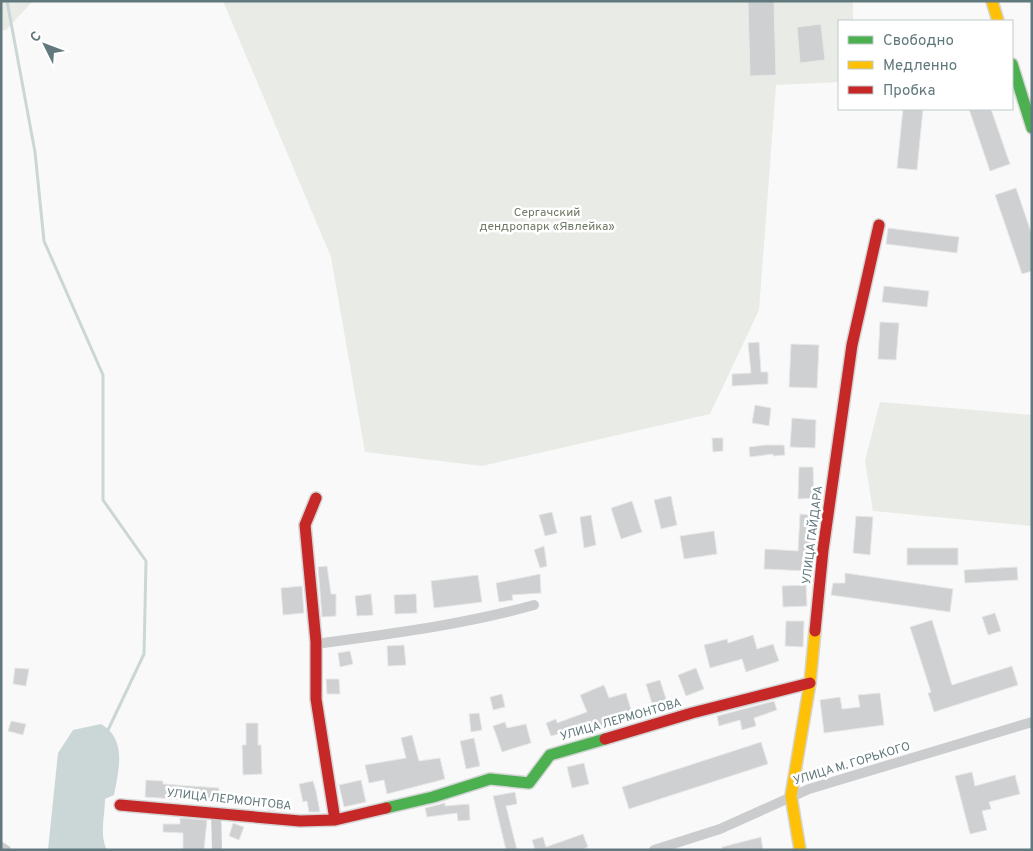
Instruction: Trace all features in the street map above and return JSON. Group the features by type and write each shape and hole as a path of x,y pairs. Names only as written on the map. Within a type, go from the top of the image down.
{"street":[{"path":"992,1 998,20"},
{"path":"1013,67 1032,128"},
{"name":"УЛИЦА ГАЙДАРА","path":"800,850 791,796 810,683 823,550 851,354 879,226"},
{"path":"316,498 306,525 316,644 316,699 335,820"},
{"path":"316,644 416,631 495,616 534,605"},
{"name":"УЛИЦА ЛЕРМОНТОВА","path":"120,804 274,819 335,820 433,796 490,779 529,783 550,755 702,711 810,683"},
{"name":"УЛИЦА М. ГОРЬКОГО","path":"654,850 720,828 791,796 1032,722"},
{"path":"216,812 217,850"},
{"path":"1,847 6,850"}],"green space":[{"path":"1,1 33,1 6,30 1,30"},
{"name":"Сергачский дендропарк «Явлейка»","path":"223,1 853,1 853,20 838,20 838,82 776,85 759,310 710,414 482,466 365,452 331,257"},
{"path":"880,402 1032,415 1032,526 873,511 865,461"}],"shaded area":[{"path":"101,724 115,738 119,755 114,795 105,799 103,838 107,850 48,850 58,753 73,730"}],"building":[{"path":"748,1 774,1 776,75 750,76"},
{"path":"821,24 825,60 800,63 797,27"},
{"path":"903,110 923,110 917,170 897,168"},
{"path":"969,110 991,110 1010,164 990,171"},
{"path":"1016,188 1032,235 1032,271 1022,274 995,195"},
{"path":"888,228 959,237 957,253 886,244"},
{"path":"884,286 929,291 927,307 882,302"},
{"path":"880,322 899,323 896,360 878,359"},
{"path":"759,342 761,372 768,372 768,384 732,386 732,374 751,373 748,343"},
{"path":"791,344 819,345 817,388 789,387"},
{"path":"755,405 771,408 769,426 752,423"},
{"path":"792,418 816,420 815,448 790,447"},
{"path":"712,438 723,438 723,451 713,452"},
{"path":"784,445 785,455 773,456 773,454 750,457 749,447"},
{"path":"799,467 813,467 814,498 798,499"},
{"path":"671,496 677,525 661,529 654,500"},
{"path":"632,501 642,532 621,539 611,508"},
{"path":"552,512 557,533 545,536 539,515"},
{"path":"800,514 812,515 808,571 764,569 765,549 798,551"},
{"path":"591,515 596,545 584,548 580,517"},
{"path":"856,516 873,517 870,555 853,553"},
{"path":"714,531 717,554 684,559 680,536"},
{"path":"544,546 547,566 540,568 534,550"},
{"path":"907,548 958,548 958,565 907,565"},
{"path":"327,566 331,594 336,594 336,616 322,617 318,567"},
{"path":"1017,567 1018,580 965,583 964,570"},
{"path":"845,573 953,589 950,612 831,595 833,583 845,583"},
{"path":"540,574 541,593 512,595 513,600 499,602 496,583"},
{"path":"478,575 482,602 434,608 431,581"},
{"path":"806,585 807,606 783,607 782,586"},
{"path":"302,586 304,613 283,615 281,588"},
{"path":"371,594 373,615 357,616 355,596"},
{"path":"416,594 417,613 395,614 394,595"},
{"path":"995,613 1001,631 988,635 982,617"},
{"path":"932,620 952,685 1012,666 1018,685 934,712 928,693 931,692 910,627"},
{"path":"786,621 804,621 803,647 785,646"},
{"path":"753,635 757,649 773,644 779,661 746,672 742,659 710,668 704,645 727,639 728,643"},
{"path":"404,645 406,665 388,666 387,646"},
{"path":"350,651 353,664 340,667 338,653"},
{"path":"15,668 29,669 26,686 13,684"},
{"path":"696,668 704,689 686,696 678,675"},
{"path":"326,679 339,679 340,694 327,694"},
{"path":"660,680 667,702 653,707 646,684"},
{"path":"604,685 609,698 626,693 632,713 608,720 609,723 593,729 592,725 551,736 546,723 556,719 557,723 587,712 580,695"},
{"path":"880,693 884,725 824,733 820,700 840,697 842,709 860,707 858,695"},
{"path":"502,694 505,707 493,710 490,697"},
{"path":"774,701 777,710 754,718 756,726 742,730 740,720 719,726 717,716"},
{"path":"479,713 482,730 471,732 469,714"},
{"path":"11,721 26,724 23,735 8,731"},
{"path":"505,722 507,728 526,724 531,743 502,752 493,726"},
{"path":"246,723 258,723 258,745 261,745 262,774 243,775 242,745 246,745"},
{"path":"412,735 419,761 440,758 445,779 387,794 384,780 369,783 365,765 406,758 401,738"},
{"path":"474,738 480,766 466,769 460,741"},
{"path":"761,742 768,764 629,809 622,787"},
{"path":"584,763 589,784 572,788 567,767"},
{"path":"972,772 975,786 1015,775 1020,794 989,802 991,809 982,811 987,830 970,834 955,776"},
{"path":"146,780 163,781 163,784 219,788 218,802 145,797"},
{"path":"361,780 366,802 344,807 339,785"},
{"path":"313,781 320,812 309,812 307,801 303,802 299,784"},
{"path":"515,792 517,804 506,806 517,850 506,850 493,796"},
{"path":"283,801 285,811 268,810 267,803"},
{"path":"445,803 445,806 469,804 470,820 458,821 457,813 427,817 425,808"},
{"path":"180,818 207,820 204,850 183,850 183,833 163,832 163,824 180,824"},
{"path":"233,823 244,827 239,840 229,836"},
{"path":"583,834 588,847 581,850 535,850 532,840 543,837 546,847"},
{"path":"761,837 763,850 722,850 722,847"}],"waterway":[{"path":"7,1 35,152 44,241 103,375 103,500 146,561 144,654 108,730"}],"traffic: fast":[{"path":"1013,67 1032,128"},
{"path":"386,808 433,797 490,779 529,783 550,755 605,739"}],"traffic: slow":[{"path":"992,1 998,20"},
{"path":"800,850 791,796 810,683 815,631"}],"traffic: jam":[{"path":"815,631 823,550 852,345 879,225"},
{"path":"316,498 305,525 316,642 316,699 335,820"},
{"path":"605,739 692,713 810,683"},
{"path":"120,805 300,821 335,820 386,808"}]}
